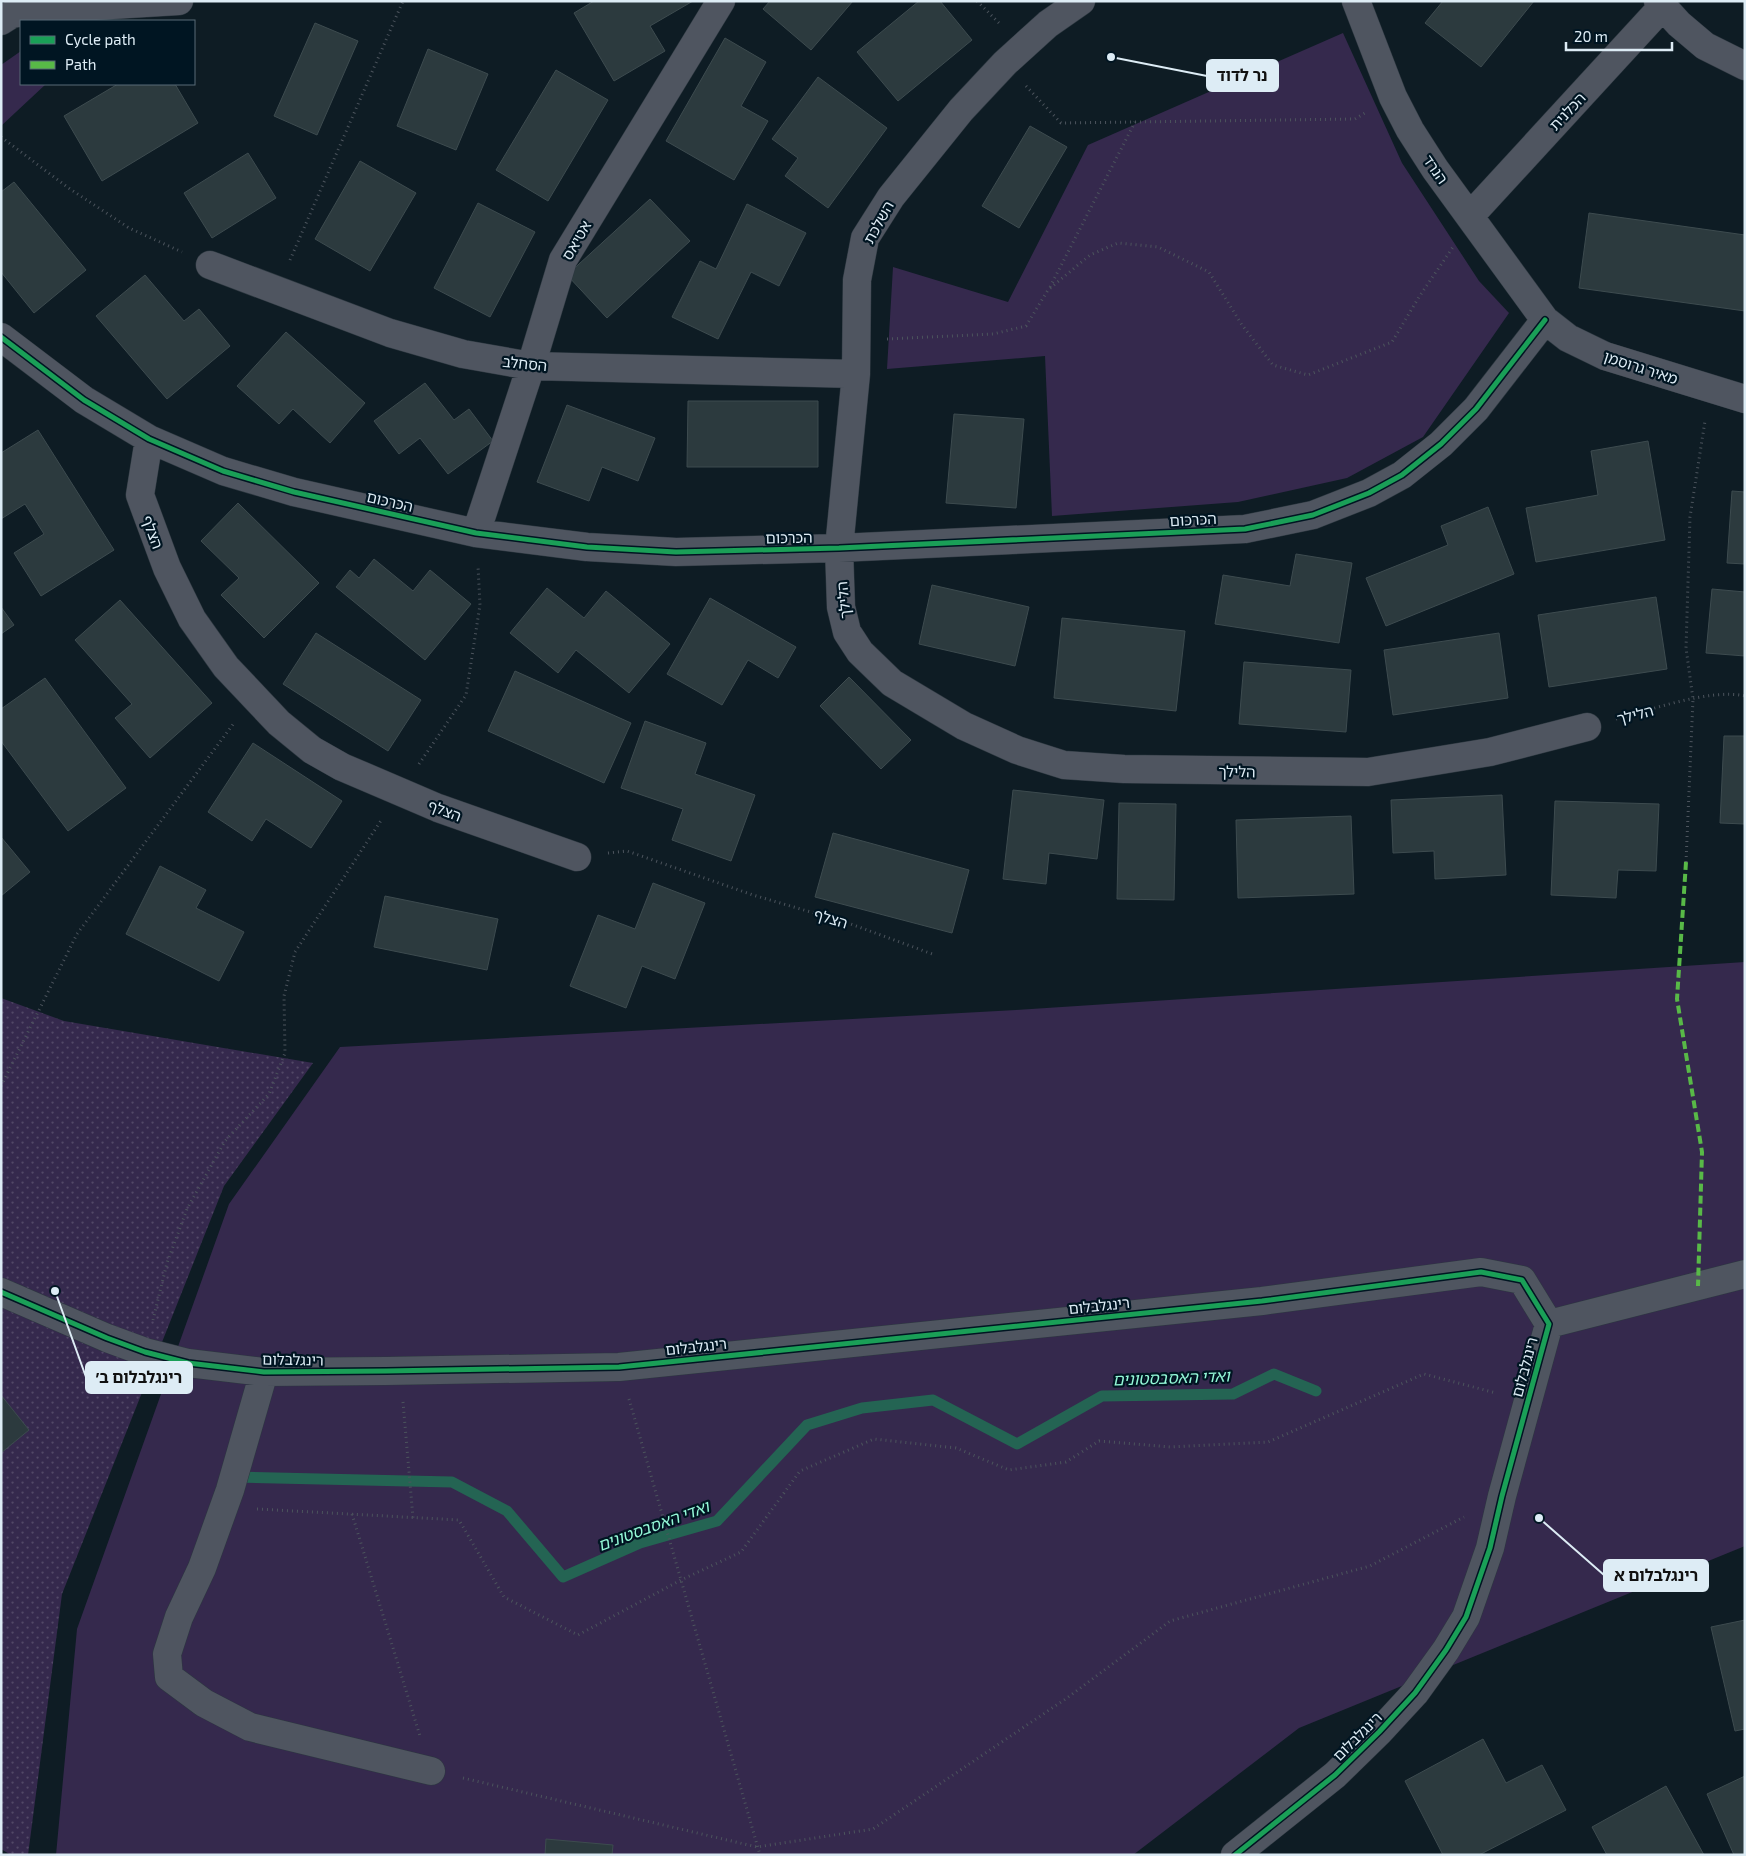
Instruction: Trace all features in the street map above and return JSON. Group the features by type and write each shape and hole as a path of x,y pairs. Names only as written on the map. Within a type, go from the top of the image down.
{"street":[{"path":"1,21 12,14 46,9 179,1"},
{"name":"אטיאס","path":"476,533 531,366 563,260 721,1"},
{"name":"השלכת","path":"839,548 856,374 857,280 865,238 891,197 961,110 1005,63 1048,24 1081,1"},
{"name":"הנרד","path":"1356,1 1393,97 1410,130 1434,169 1545,320"},
{"path":"1661,4 1679,24 1705,46 1745,66"},
{"name":"הכלנית","path":"1470,216 1661,4"},
{"name":"הסחלב","path":"210,265 390,333 463,354 531,366 856,374"},
{"name":"מאיר גרוסמן","path":"1545,320 1568,338 1605,356 1745,399"},
{"name":"הכרכום","path":"1,337 84,400 148,440 223,471 294,492 476,533 586,547 676,552 839,548 1245,528 1313,515 1369,493 1402,475 1441,444 1476,408 1545,320"},
{"name":"הצלף","path":"148,440 140,496 166,568 192,619 226,667 279,723 312,750 342,767 438,808 577,857"},
{"name":"הלילך","path":"839,548 841,607 847,632 860,652 892,683 964,726 1017,750 1064,765 1124,769 1368,772 1490,752 1587,727"},
{"name":"רינגלבלום","path":"1,1292 107,1338 145,1352 188,1363 264,1372 400,1371 619,1367 1262,1301 1482,1272 1522,1280 1549,1324 1502,1496 1490,1548 1466,1617 1446,1650 1414,1693 1379,1732 1335,1775 1235,1855"},
{"path":"1549,1324 1745,1274"},
{"path":"264,1372 224,1507 202,1568 179,1617 167,1654 169,1677 204,1703 250,1727 431,1771"}],"path":[{"path":"277,291 403,1"},
{"path":"1005,63 1061,123 1355,119 1393,97"},
{"path":"856,340 993,334 1026,326 1048,290 1135,122"},
{"path":"1,137 70,189 129,228 210,265"},
{"path":"1048,290 1090,255 1118,244 1158,247 1209,272 1242,325 1274,365 1308,375 1392,342 1419,297 1446,259 1470,216"},
{"path":"1686,862 1693,699 1686,648 1690,517 1710,388"},
{"path":"145,1352 167,1263 187,1209 225,1141 269,1094 285,1053 284,996 295,952 466,695 480,604 476,533"},
{"path":"1,1086 76,934 254,697"},
{"path":"619,1367 760,1855"},
{"path":"400,1371 413,1518"},
{"path":"224,1507 459,1520 504,1597 578,1635 681,1580 741,1552 800,1471 874,1439 956,1448 1009,1470 1066,1462 1099,1441 1171,1447 1268,1442 1424,1374 1528,1401"},
{"path":"352,1514 431,1771 757,1847 873,1829 1068,1698 1170,1621 1370,1566 1502,1496"}],"shaded area":[{"path":"1343,33 1402,163 1479,281 1509,313 1423,437 1347,478 1238,502 1052,516 1045,356 887,369 893,267 1008,302 1088,145"},
{"path":"20,52 20,85 45,85 1,126 1,65"},
{"path":"1745,962 1745,1546 1299,1728 1133,1855 56,1855 77,1629 229,1204 340,1047 1016,1010"},
{"path":"1,998 64,1021 313,1063 224,1186 62,1594 28,1855 11,1855 1,1849"}],"building":[{"path":"594,1 693,1 650,26 665,51 614,81 574,13"},
{"path":"770,1 853,1 811,50 763,9"},
{"path":"919,1 940,1 972,40 898,101 857,52"},
{"path":"1443,1 1534,1 1481,67 1425,23"},
{"path":"315,23 358,41 317,135 274,116"},
{"path":"725,38 766,62 741,106 768,121 734,180 666,141"},
{"path":"428,49 488,74 456,150 397,126"},
{"path":"556,70 608,100 548,201 496,170"},
{"path":"818,77 887,128 828,208 785,176 798,158 772,139"},
{"path":"116,85 176,85 198,123 102,181 64,116"},
{"path":"1030,126 1067,147 1019,228 982,206"},
{"path":"248,153 276,198 212,238 184,193"},
{"path":"360,161 416,193 370,271 315,239"},
{"path":"14,182 86,270 34,313 1,272 1,192"},
{"path":"650,199 690,241 607,318 567,275"},
{"path":"478,203 535,232 490,317 434,288"},
{"path":"747,204 806,233 779,286 751,272 718,339 672,317 700,261 716,269"},
{"path":"1589,213 1745,235 1745,311 1579,288"},
{"path":"145,275 184,321 199,309 230,346 167,399 96,316"},
{"path":"286,332 365,403 330,443 293,409 279,424 237,386"},
{"path":"425,383 454,420 469,409 493,441 448,474 420,438 399,454 374,421"},
{"path":"688,401 818,401 818,467 687,467"},
{"path":"567,405 655,438 638,481 602,467 589,501 537,482"},
{"path":"954,414 1024,419 1016,508 946,503"},
{"path":"38,430 114,550 41,596 14,553 44,534 25,504 1,519 1,453"},
{"path":"1648,441 1665,540 1536,562 1526,508 1598,495 1591,451"},
{"path":"1732,491 1745,492 1745,564 1727,563"},
{"path":"238,503 319,583 264,638 221,595 239,578 201,541"},
{"path":"1488,507 1514,574 1386,626 1366,578 1448,545 1441,526"},
{"path":"1296,554 1352,563 1339,643 1215,624 1223,575 1290,586"},
{"path":"374,559 413,591 430,570 471,604 425,660 336,587 350,570 359,578"},
{"path":"932,585 1029,607 1015,666 919,644"},
{"path":"547,588 584,618 606,591 670,644 629,693 576,650 558,673 510,633"},
{"path":"1712,589 1745,592 1745,656 1706,653"},
{"path":"1656,597 1667,669 1549,687 1538,615"},
{"path":"710,598 796,647 778,678 748,660 722,705 667,674"},
{"path":"120,600 212,703 150,758 115,718 132,704 75,640"},
{"path":"1,607 14,625 1,634"},
{"path":"1062,618 1185,631 1176,711 1054,698"},
{"path":"316,633 421,700 388,751 283,684"},
{"path":"1499,633 1508,698 1393,715 1384,650"},
{"path":"1244,662 1351,670 1346,732 1239,724"},
{"path":"515,671 631,723 604,783 488,731"},
{"path":"849,677 911,740 881,769 820,706"},
{"path":"45,678 126,788 68,831 1,741 1,709"},
{"path":"645,721 706,743 695,774 755,795 731,861 672,840 683,809 621,788"},
{"path":"1724,736 1745,736 1745,824 1720,823"},
{"path":"253,743 342,801 311,848 266,819 252,841 208,812"},
{"path":"1013,790 1104,800 1097,859 1049,853 1046,884 1003,879"},
{"path":"1502,795 1506,875 1435,879 1434,851 1393,853 1391,800"},
{"path":"1555,801 1659,804 1656,871 1618,870 1616,898 1551,895"},
{"path":"1119,803 1176,804 1174,900 1117,899"},
{"path":"1351,816 1354,894 1238,898 1236,820"},
{"path":"833,833 969,870 952,933 815,897"},
{"path":"1,837 30,872 1,896"},
{"path":"160,866 206,890 196,908 244,932 219,981 126,934"},
{"path":"653,883 705,903 675,979 642,966 626,1008 570,986 598,915 635,929"},
{"path":"385,896 498,919 487,970 374,947"},
{"path":"1,1395 29,1430 1,1453"},
{"path":"1745,1620 1745,1729 1735,1731 1711,1627"},
{"path":"1483,1739 1506,1783 1542,1765 1566,1810 1479,1855 1443,1855 1405,1781"},
{"path":"1745,1776 1745,1855 1734,1855 1707,1794"},
{"path":"1666,1786 1704,1855 1607,1855 1592,1827"},
{"path":"546,1839 613,1845 612,1855 545,1855"}],"waterway":[{"name":"ואדי האסבסטונים","path":"237,1477 452,1482 507,1511 563,1577 640,1543 717,1521 807,1425 862,1408 933,1400 1017,1444 1102,1396 1233,1394 1274,1374 1316,1391"}],"marked path":[{"path":"1686,862 1677,999 1702,1152 1698,1286"}],"cycle path":[{"path":"1,337 84,400 149,439 223,471 294,492 476,533 587,547 676,552 839,548 1245,529 1313,515 1369,493 1402,475 1441,444 1476,409 1545,320"},
{"path":"1,1292 107,1338 145,1352 188,1363 264,1372 619,1367 1262,1301 1481,1272 1522,1280 1549,1324 1502,1496 1490,1548 1466,1617 1446,1650 1415,1693 1379,1732 1335,1775 1235,1855"}],"place":[{"name":"נר לדוד","path":"1111,57"},
{"name":"רינגלבלום ב׳","path":"55,1291"},
{"name":"רינגלבלום א","path":"1539,1518"}]}
